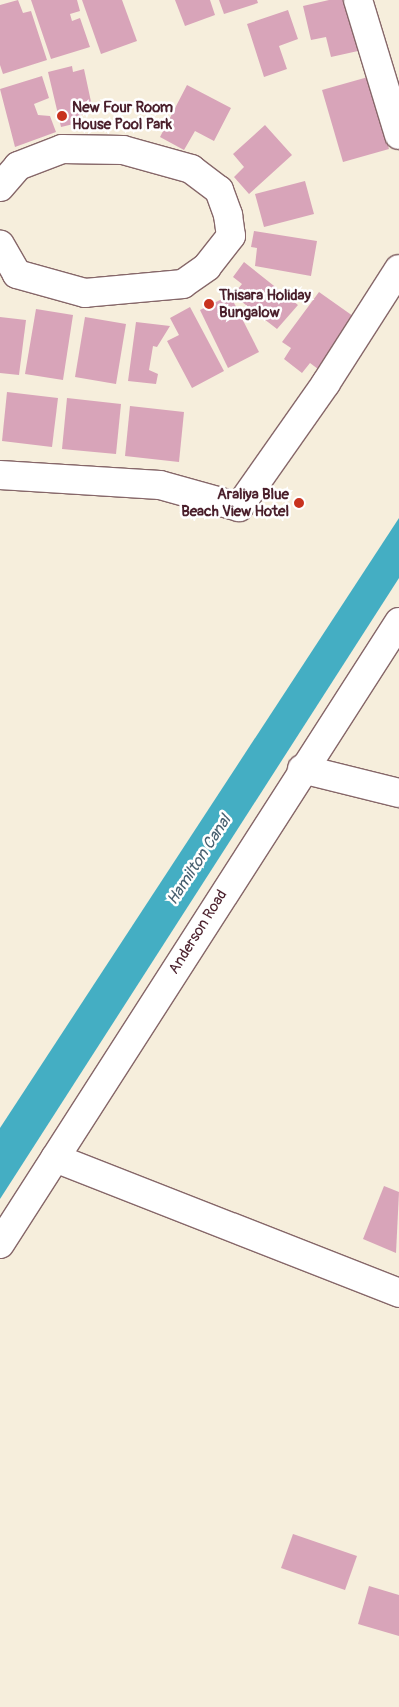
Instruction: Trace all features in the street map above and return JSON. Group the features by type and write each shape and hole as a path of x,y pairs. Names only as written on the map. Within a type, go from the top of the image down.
{"street":[{"path":"358,0 399,135"},
{"path":"0,187 18,166 62,149 122,150 191,169 219,190 228,215 231,236 207,267 183,284 85,292 8,281 0,244"},
{"path":"0,475 160,485 239,507 326,383 399,269"},
{"name":"Anderson Road","path":"0,1244 302,769 399,622"},
{"path":"302,769 399,793"},
{"path":"55,1158 399,1293"}],"water":[{"name":"Hamilton Canal","path":"399,518 399,578 0,1199 0,1128"}],"building":[{"path":"18,0 23,13 31,11 47,60 3,74 0,65 0,5"},
{"path":"31,0 77,0 80,11 70,14 72,21 80,18 90,47 51,59"},
{"path":"82,0 122,0 137,41 101,54"},
{"path":"175,0 210,0 215,15 185,26"},
{"path":"219,0 257,0 258,3 224,14"},
{"path":"329,0 346,0 358,51 331,57 326,37 311,40 303,6"},
{"path":"288,10 298,39 279,46 287,69 264,77 247,24"},
{"path":"72,66 73,72 84,69 93,111 80,115 82,122 61,127 48,72"},
{"path":"42,76 49,98 34,104 38,115 50,116 56,132 15,147 0,89"},
{"path":"368,77 389,149 343,162 322,90"},
{"path":"187,85 231,108 214,141 195,131 184,150 160,137"},
{"path":"265,125 292,155 249,194 234,177 244,167 233,154"},
{"path":"305,181 314,214 264,227 255,194"},
{"path":"254,231 317,241 311,276 255,266 257,248 251,247"},
{"path":"244,262 298,305 277,329 233,295 242,284 233,277"},
{"path":"319,292 360,321 322,372 310,363 302,373 284,359 291,348 282,342"},
{"path":"230,295 259,352 228,368 200,310"},
{"path":"190,307 224,371 192,388 167,341 179,335 170,318"},
{"path":"36,309 73,315 63,380 25,374"},
{"path":"0,317 26,320 19,375 0,373"},
{"path":"85,317 126,324 116,384 75,377"},
{"path":"136,322 170,326 157,347 153,346 149,370 158,374 156,384 128,381"},
{"path":"7,392 58,398 52,447 2,441"},
{"path":"67,398 121,404 116,454 62,449"},
{"path":"130,406 184,412 179,462 125,456"},
{"path":"384,1186 399,1192 396,1253 363,1239"},
{"path":"293,1534 357,1556 345,1590 281,1568"},
{"path":"369,1586 399,1595 399,1636 358,1624"}],"place":[{"name":"New Four Room House Pool Park","path":"62,116"},
{"name":"Thisara Holiday Bungalow","path":"209,304"},
{"name":"Araliya Blue Beach View Hotel","path":"299,503"}]}
